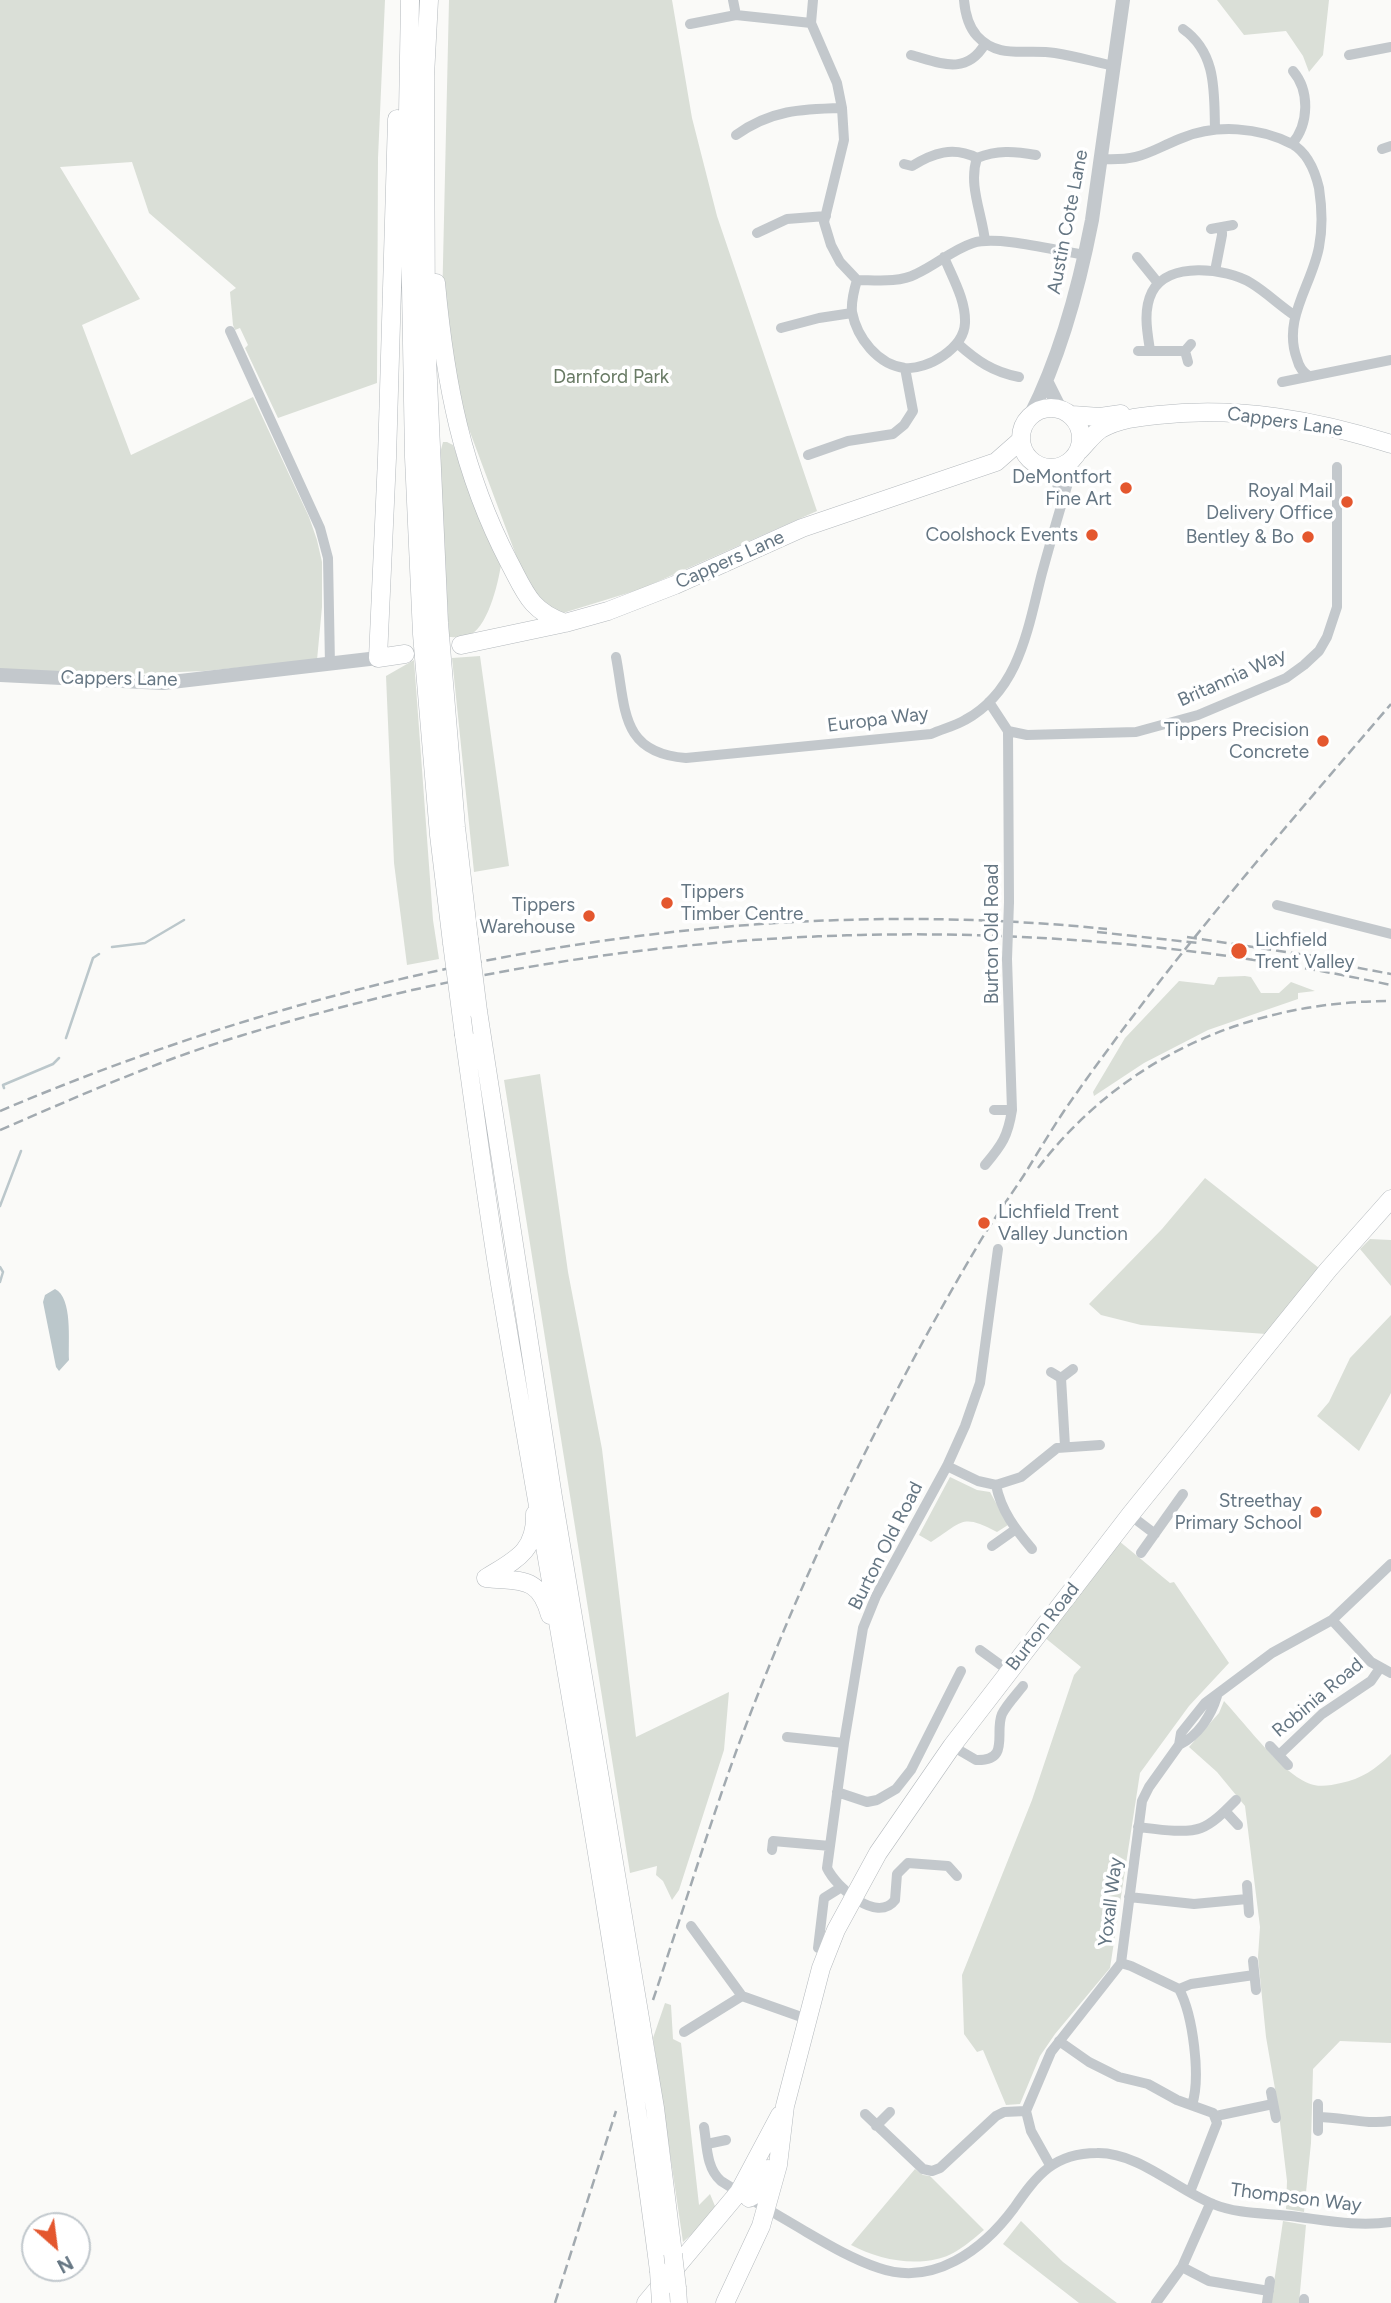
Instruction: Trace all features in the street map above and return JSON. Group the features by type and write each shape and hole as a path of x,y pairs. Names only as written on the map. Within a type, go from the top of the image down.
{"highway":[{"path":"377,658 387,458 397,95 408,0"},
{"path":"408,0 414,457 423,648 439,835 460,941 478,1011 551,1483 655,2108 678,2295"},
{"path":"429,0 425,76 426,337 439,623 456,827 464,1035 501,1288 534,1474 640,2128 661,2303"},
{"path":"425,125 441,338 456,422 478,493 496,536 533,605 553,619 565,623"},
{"path":"1044,408 1066,412 1081,432 1078,453 1064,466 1045,468 1028,457 1021,440 1024,425 1030,416 1044,408"},
{"name":"Cappers Lane","path":"1066,412 1100,417 1132,412 1233,412 1273,416 1355,432 1391,444"},
{"name":"Cappers Lane","path":"1078,453 1098,430 1117,421 1177,413"},
{"name":"Cappers Lane","path":"461,645 608,611 675,585 802,528 996,462 1021,440"},
{"name":"Cappers Lane","path":"996,462 1045,468"},
{"path":"524,632 530,621 533,605"},
{"name":"Cappers Lane","path":"377,658 405,654"},
{"name":"Burton Road","path":"785,2106 807,2019 847,1892 878,1853 952,1746 1130,1515 1328,1270 1389,1208"},
{"path":"534,1474 535,1520 530,1543 514,1562 486,1578 531,1583 541,1592 567,1679"},
{"path":"725,2303 753,2248 766,2208 782,2141 785,2106"},
{"path":"646,2303 744,2195 785,2106"},
{"path":"744,2195 758,2193 782,2141"}],"street":[{"path":"733,0 736,15"},
{"path":"813,0 811,23 837,83 844,140 824,222 840,262 857,280 883,281 914,276 944,257 973,243 985,241 1085,255"},
{"path":"964,0 972,31 985,44 997,50 1052,52 1114,66"},
{"name":"Austin Cote Lane","path":"1030,416 1047,383 1085,255 1123,0"},
{"path":"690,24 736,15 811,23"},
{"path":"1189,31 1199,42 1211,67 1215,129"},
{"path":"911,55 942,64 963,65 978,57 985,44"},
{"path":"1349,55 1365,45 1391,47"},
{"path":"1292,144 1299,135 1305,112 1300,73"},
{"path":"736,135 753,123 796,109 842,108"},
{"path":"1101,159 1124,160 1145,156 1184,136 1215,129 1249,131 1292,144 1307,156 1317,177 1322,227 1313,268 1294,314 1293,350 1303,373 1309,376"},
{"path":"909,169 929,156 953,150 977,158 992,152 1011,151 1036,155"},
{"path":"977,158 973,171 974,188 985,241"},
{"path":"757,233 787,219 826,216"},
{"path":"1215,271 1222,228"},
{"path":"857,280 852,298 852,313 866,344 881,359 905,368 940,359 957,343 965,325 962,301 944,257"},
{"path":"1137,257 1149,263 1158,283"},
{"path":"1188,353 1144,351 1147,309 1152,293 1158,283 1178,273 1215,271 1251,283 1294,314"},
{"path":"781,328 852,313"},
{"path":"230,331 320,528 328,558 330,665"},
{"path":"957,343 981,363 999,373 1019,377"},
{"path":"1282,382 1391,360"},
{"path":"808,455 848,441 893,434 904,425 913,411 905,368"},
{"path":"1047,383 1066,412"},
{"name":"Europa Way","path":"616,657 628,726 643,744 670,757 686,758 931,734 967,719 989,702 1006,682 1025,644 1078,453"},
{"name":"Britannia Way","path":"1008,731 1027,735 1136,732 1198,715 1286,678 1304,665 1319,651 1327,637 1337,607 1337,467"},
{"path":"1045,468 1055,479 1063,500"},
{"name":"Cappers Lane","path":"0,675 163,683 377,658"},
{"path":"989,702 1008,731"},
{"name":"Burton Old Road","path":"985,1164 1001,1146 1009,1130 1012,1110 1007,959 1008,731"},
{"path":"1277,905 1391,934"},
{"path":"994,1110 1012,1110"},
{"name":"Burton Old Road","path":"847,1892 827,1868 863,1628 876,1596 947,1466 980,1384 998,1249"},
{"path":"1061,1378 1073,1369"},
{"path":"1051,1372 1061,1378"},
{"path":"1061,1378 1065,1446"},
{"path":"947,1466 978,1481 996,1485 1021,1477 1049,1453 1065,1446 1100,1445"},
{"path":"996,1485 999,1499 1016,1529 1032,1549"},
{"path":"1141,1553 1178,1496"},
{"path":"1130,1515 1155,1534"},
{"path":"992,1546 1016,1529"},
{"name":"Yoxall Way","path":"1026,2111 1044,2067 1059,2041 1121,1963 1142,1801 1179,1745 1181,1733 1205,1703 1272,1653 1332,1620 1389,1571"},
{"path":"1332,1620 1356,1648 1380,1668 1391,1673"},
{"path":"980,1650 1009,1671"},
{"name":"Robinia Road","path":"1279,1755 1322,1714 1371,1681 1380,1668"},
{"path":"837,1793 867,1802 877,1800 896,1789 911,1770 959,1689 961,1671"},
{"path":"952,1746 976,1760 991,1758 998,1751 1002,1715 1023,1686"},
{"path":"1014,1696 1024,1704"},
{"path":"792,1742 844,1743"},
{"name":"Robinia Road","path":"1270,1746 1288,1765"},
{"path":"1138,1827 1162,1830 1199,1829 1237,1800"},
{"path":"1225,1811 1238,1825"},
{"path":"772,1850 773,1841 830,1846"},
{"path":"818,1948 824,1898 847,1892 871,1907 885,1908 895,1900 898,1891 897,1874 908,1863 950,1863 957,1876"},
{"path":"1247,1885 1249,1913"},
{"path":"1129,1897 1194,1904 1247,1899"},
{"path":"691,1926 742,1996 807,2019"},
{"path":"1253,1962 1256,1990"},
{"path":"1121,1963 1179,1989 1194,2054 1195,2096 1192,2105"},
{"path":"1179,1989 1191,1984 1254,1975"},
{"path":"684,2032 742,1996"},
{"path":"1059,2041 1089,2062 1119,2077 1148,2084 1177,2100 1213,2113 1217,2120"},
{"path":"1271,2092 1276,2118"},
{"path":"1217,2120 1273,2104"},
{"path":"1318,2104 1318,2132"},
{"path":"865,2114 923,2169 932,2171 940,2168 996,2116 1004,2112 1026,2111 1031,2131 1050,2165"},
{"path":"876,2126 890,2112"},
{"path":"1318,2117 1350,2118 1368,2123 1391,2121"},
{"path":"1190,2192 1217,2120"},
{"name":"Thompson Way","path":"705,2126 714,2174 744,2195 850,2256 880,2269 902,2273 947,2266 985,2242 1035,2178 1050,2165 1081,2154 1100,2152 1120,2156 1210,2204 1235,2211 1350,2225 1391,2222"},
{"path":"707,2144 726,2140"},
{"path":"1156,2303 1182,2267 1210,2204"},
{"path":"1182,2267 1209,2281 1269,2286 1267,2303"}],"green space":[{"path":"0,0 385,0 378,158 377,383 278,418 245,348 248,345 240,328 235,330 233,325 230,292 236,288 149,213 132,162 60,167 140,299 82,325 131,455 253,397 317,540 322,562 322,607 317,660 204,671 132,674 0,670"},
{"name":"Darnford Park","path":"449,0 672,0 692,118 717,216 817,511 641,589 563,613 550,611 537,598 520,566 464,416 442,306"},
{"path":"1217,0 1329,0 1323,55 1309,72 1303,56 1286,31 1244,35"},
{"path":"443,442 453,445 484,531 501,565 486,616 474,632 463,637 449,637 439,457"},
{"path":"480,656 509,866 474,872 452,658"},
{"path":"414,660 433,920 439,959 407,965 394,863 386,676"},
{"path":"1218,977 1251,977 1261,993 1279,993 1291,982 1315,991 1298,993 1298,999 1208,1030 1144,1063 1094,1096 1093,1092 1125,1038 1179,981 1214,985"},
{"path":"540,1074 568,1272 602,1449 636,1737 729,1692 724,1750 679,1890 672,1900 663,1881 656,1875 657,1866 630,1873 504,1080"},
{"path":"1205,1178 1319,1268 1266,1334 1141,1325 1101,1315 1089,1304 1162,1229"},
{"path":"1370,1239 1391,1240 1391,1286 1360,1249"},
{"path":"1391,1315 1391,1393 1359,1451 1317,1416 1329,1402 1350,1358"},
{"path":"950,1477 977,1490 990,1492 1008,1525 997,1532 976,1523 962,1522 931,1542 919,1535"},
{"path":"1119,1541 1170,1583 1174,1582 1229,1663 1189,1706 1140,1773 1110,1968 1040,2056 1020,2104 1006,2105 983,2050 977,2052 964,2034 962,1975 1032,1800 1074,1675 1081,1667 1044,1637"},
{"path":"1224,1701 1279,1762 1303,1781 1314,1785 1331,1785 1355,1779 1374,1769 1391,1754 1391,2043 1340,2041 1313,2069 1311,2143 1304,2212 1286,2209 1287,2181 1266,2037 1258,1957 1260,1927 1245,1806 1217,1772 1189,1747 1219,1713"},
{"path":"665,2003 671,2005 673,2039 681,2043 699,2205 710,2194 717,2211 683,2242 653,2038"},
{"path":"915,2169 930,2176 984,2230 950,2255 926,2261 892,2260 851,2245"},
{"path":"1021,2221 1063,2262 1117,2303 1079,2303 1003,2244"},
{"path":"1283,2221 1306,2225 1299,2303 1271,2303"}],"shaded area":[{"path":"55,1289 65,1301 68,1321 69,1360 59,1371 43,1302 45,1295"}],"waterway":[{"path":"112,947 145,943 184,920"},
{"path":"66,1038 93,958 99,954"},
{"path":"4,1088 3,1085 53,1064 59,1058"},
{"path":"0,1206 21,1151"},
{"path":"0,1267 3,1272 0,1282"}],"railway":[{"path":"653,2000 737,1749 789,1619 846,1491 943,1305 989,1227 1064,1111 1102,1058 1222,903 1391,704"},
{"path":"0,1111 132,1059 267,1015 404,978 543,950 683,931 824,921 965,920 1107,929"},
{"path":"1097,932 1198,943"},
{"path":"0,1130 179,1056 381,997 523,968 667,948 812,937 957,935 1103,942 1247,959 1391,985"},
{"path":"1187,937 1353,962"},
{"path":"1343,965 1391,974"},
{"path":"1038,1168 1072,1129 1110,1095 1151,1066 1194,1042 1240,1024 1289,1011 1391,1001"},
{"path":"555,2303 616,2111"}],"place":[{"name":"DeMontfort Fine Art","path":"1126,488"},
{"name":"Royal Mail Delivery Office","path":"1347,502"},
{"name":"Coolshock Events","path":"1092,535"},
{"name":"Bentley & Bo","path":"1308,537"},
{"name":"Tippers Precision Concrete","path":"1323,741"},
{"name":"Tippers Timber Centre","path":"667,903"},
{"name":"Tippers Warehouse","path":"589,916"},
{"name":"Lichfield Trent Valley","path":"1239,951"},
{"name":"Lichfield Trent Valley Junction","path":"984,1223"},
{"name":"Streethay Primary School","path":"1316,1512"}]}
